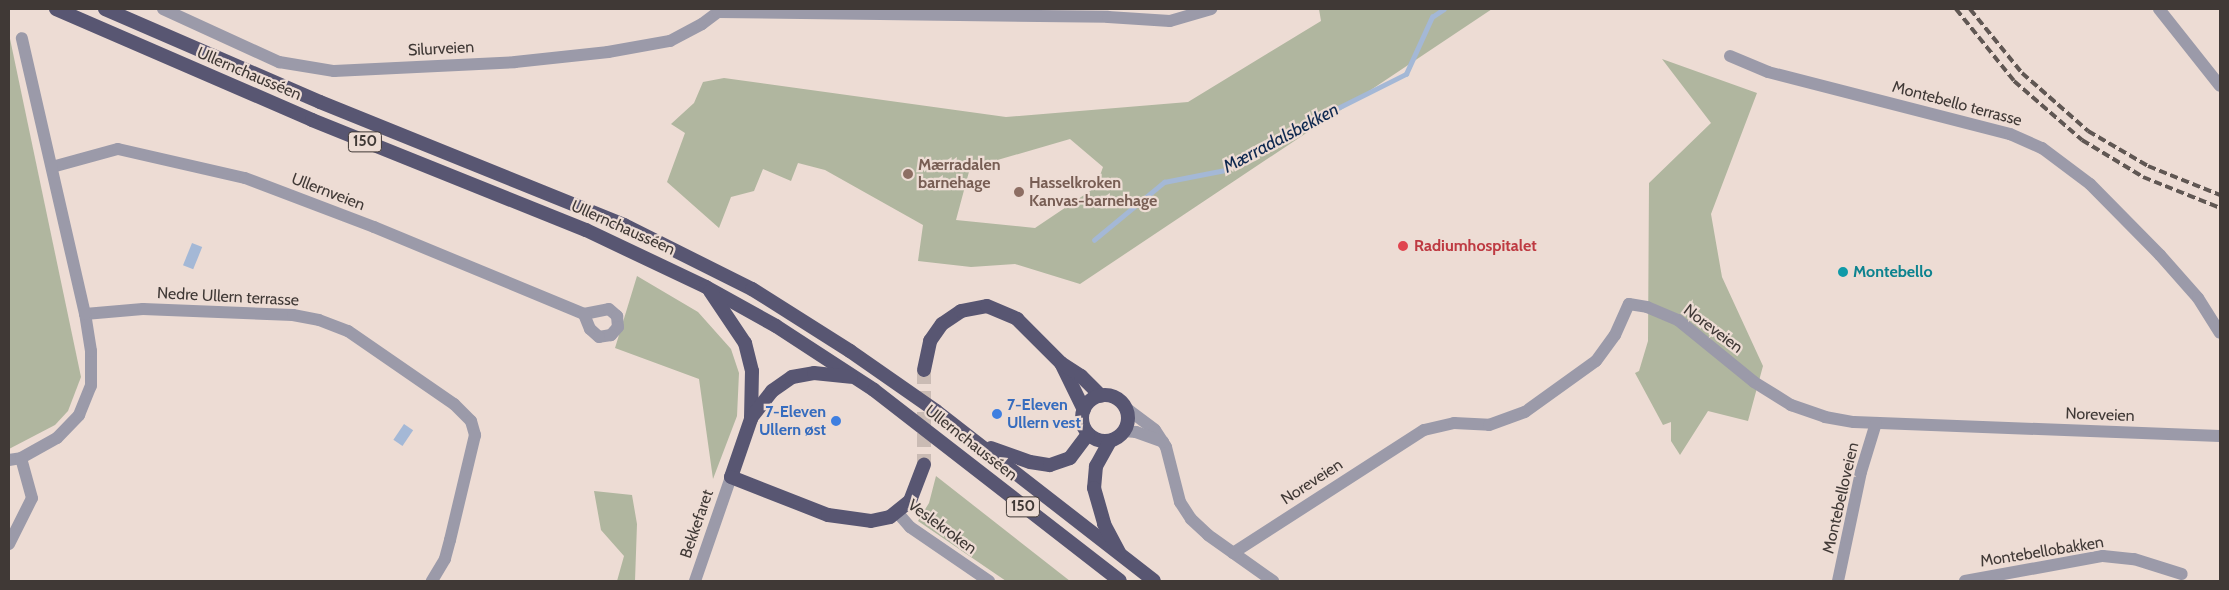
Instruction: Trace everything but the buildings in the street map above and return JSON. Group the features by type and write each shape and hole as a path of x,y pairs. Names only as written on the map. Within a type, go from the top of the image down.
{"highway":[{"path":"46,9 82,21"},
{"name":"Ullernchausséen","path":"56,9 312,120 586,230 706,287 856,378 1120,581"},
{"name":"Ullernchausséen","path":"105,9 320,102 624,224 680,251 792,313 878,370 977,443 1154,581"},
{"name":"150","path":"706,287 732,323 750,356 754,393 751,419 731,477"},
{"path":"924,370 927,350 936,330 961,312 980,307 997,309 1017,319 1061,364 1081,376 1101,396 1118,400 1126,408 1128,422 1124,431 1110,441 1102,441 1088,434 1084,426 1084,410 1061,364"},
{"name":"150","path":"751,419 772,391 792,377 814,373 856,378"},
{"path":"1084,410 1092,400 1101,396"},
{"name":"150","path":"977,443 1030,462 1050,465 1075,454 1088,434"},
{"name":"150","path":"1110,441 1096,466 1094,488 1104,524 1122,557"},
{"path":"898,512 915,494 924,465"},
{"name":"Veslekroken","path":"731,477 838,518 871,521 898,512"}],"street":[{"name":"Silurveien","path":"163,9 279,62 334,70 515,62 608,52 670,41 720,11"},
{"path":"720,11 1108,17 1170,21 1211,9"},
{"path":"2159,9 2220,86"},
{"path":"9,544 32,498 15,459 57,438 79,416 91,386 91,351 85,314 22,38"},
{"name":"Montebello terrasse","path":"1730,56 1768,72 2010,134 2042,148 2090,184 2160,254 2198,298 2220,333"},
{"name":"Ullernveien","path":"52,167 118,149 245,178 374,227 584,314"},
{"name":"Noreveien","path":"1232,553 1424,430 1454,423 1489,425 1525,412 1596,361 1615,335 1629,304 1647,307 1678,320 1754,382 1791,405 1825,417 1876,423 2220,436"},
{"name":"Nedre Ullern terrasse","path":"85,314 143,309 294,315 319,320 348,331 454,404 471,421 475,435 445,559 432,581"},
{"path":"1126,408 1155,430 1163,442 1169,453 1177,492 1185,510 1202,530 1273,581"},
{"name":"Montebelloveien","path":"1838,581 1861,472 1876,423"},
{"path":"1124,431 1136,432 1163,442"},
{"name":"Bekkefaret","path":"695,581 731,477"},
{"name":"Veslekroken","path":"898,512 910,527 989,581"},
{"name":"Montebellobakken","path":"1965,581 2103,556 2134,559 2182,574"}],"green space":[{"path":"1319,9 1492,9 1080,284 1015,264 971,267 918,261 923,225 825,170 798,163 791,181 763,169 754,191 731,197 719,228 667,182 685,133 671,124 694,103 703,82 724,78 1006,117 1188,102 1321,21","holes":["1070,139 1103,167 1096,187 1035,228 956,220 970,168"]},
{"path":"9,34 81,377 68,411 55,425 9,449"},
{"path":"1662,59 1757,93 1711,214 1722,277 1763,366 1748,421 1708,411 1680,455 1671,441 1671,422 1663,425 1635,373 1639,371 1648,341 1649,183 1711,123"},
{"path":"637,276 698,312 731,349 739,373 737,416 713,479 699,379 615,348"},
{"path":"936,476 1070,581 1006,581 918,521 929,503"},
{"path":"594,491 632,495 637,524 635,581 617,581 624,556 601,530"}],"water":[{"path":"192,243 202,247 193,269 183,265"},
{"path":"404,424 413,430 402,446 393,440"}],"waterway":[{"name":"Mærradalsbekken","path":"1094,240 1164,182 1225,170 1280,137 1406,74 1432,17 1444,9"}],"tunnel":[{"path":"924,370 924,465"}],"railway":[{"path":"1956,9 2014,81 2082,140 2143,177 2220,208"},
{"path":"1970,9 2022,73 2088,131 2148,166 2220,195"}],"place":[{"name":"Mærradalen barnehage","path":"908,174"},
{"name":"Hasselkroken Kanvas-barnehage","path":"1019,192"},
{"name":"Radiumhospitalet","path":"1403,246"},
{"name":"Montebello","path":"1843,272"},
{"name":"7-Eleven Ullern vest","path":"997,414"},
{"name":"7-Eleven Ullern øst","path":"836,421"}]}
